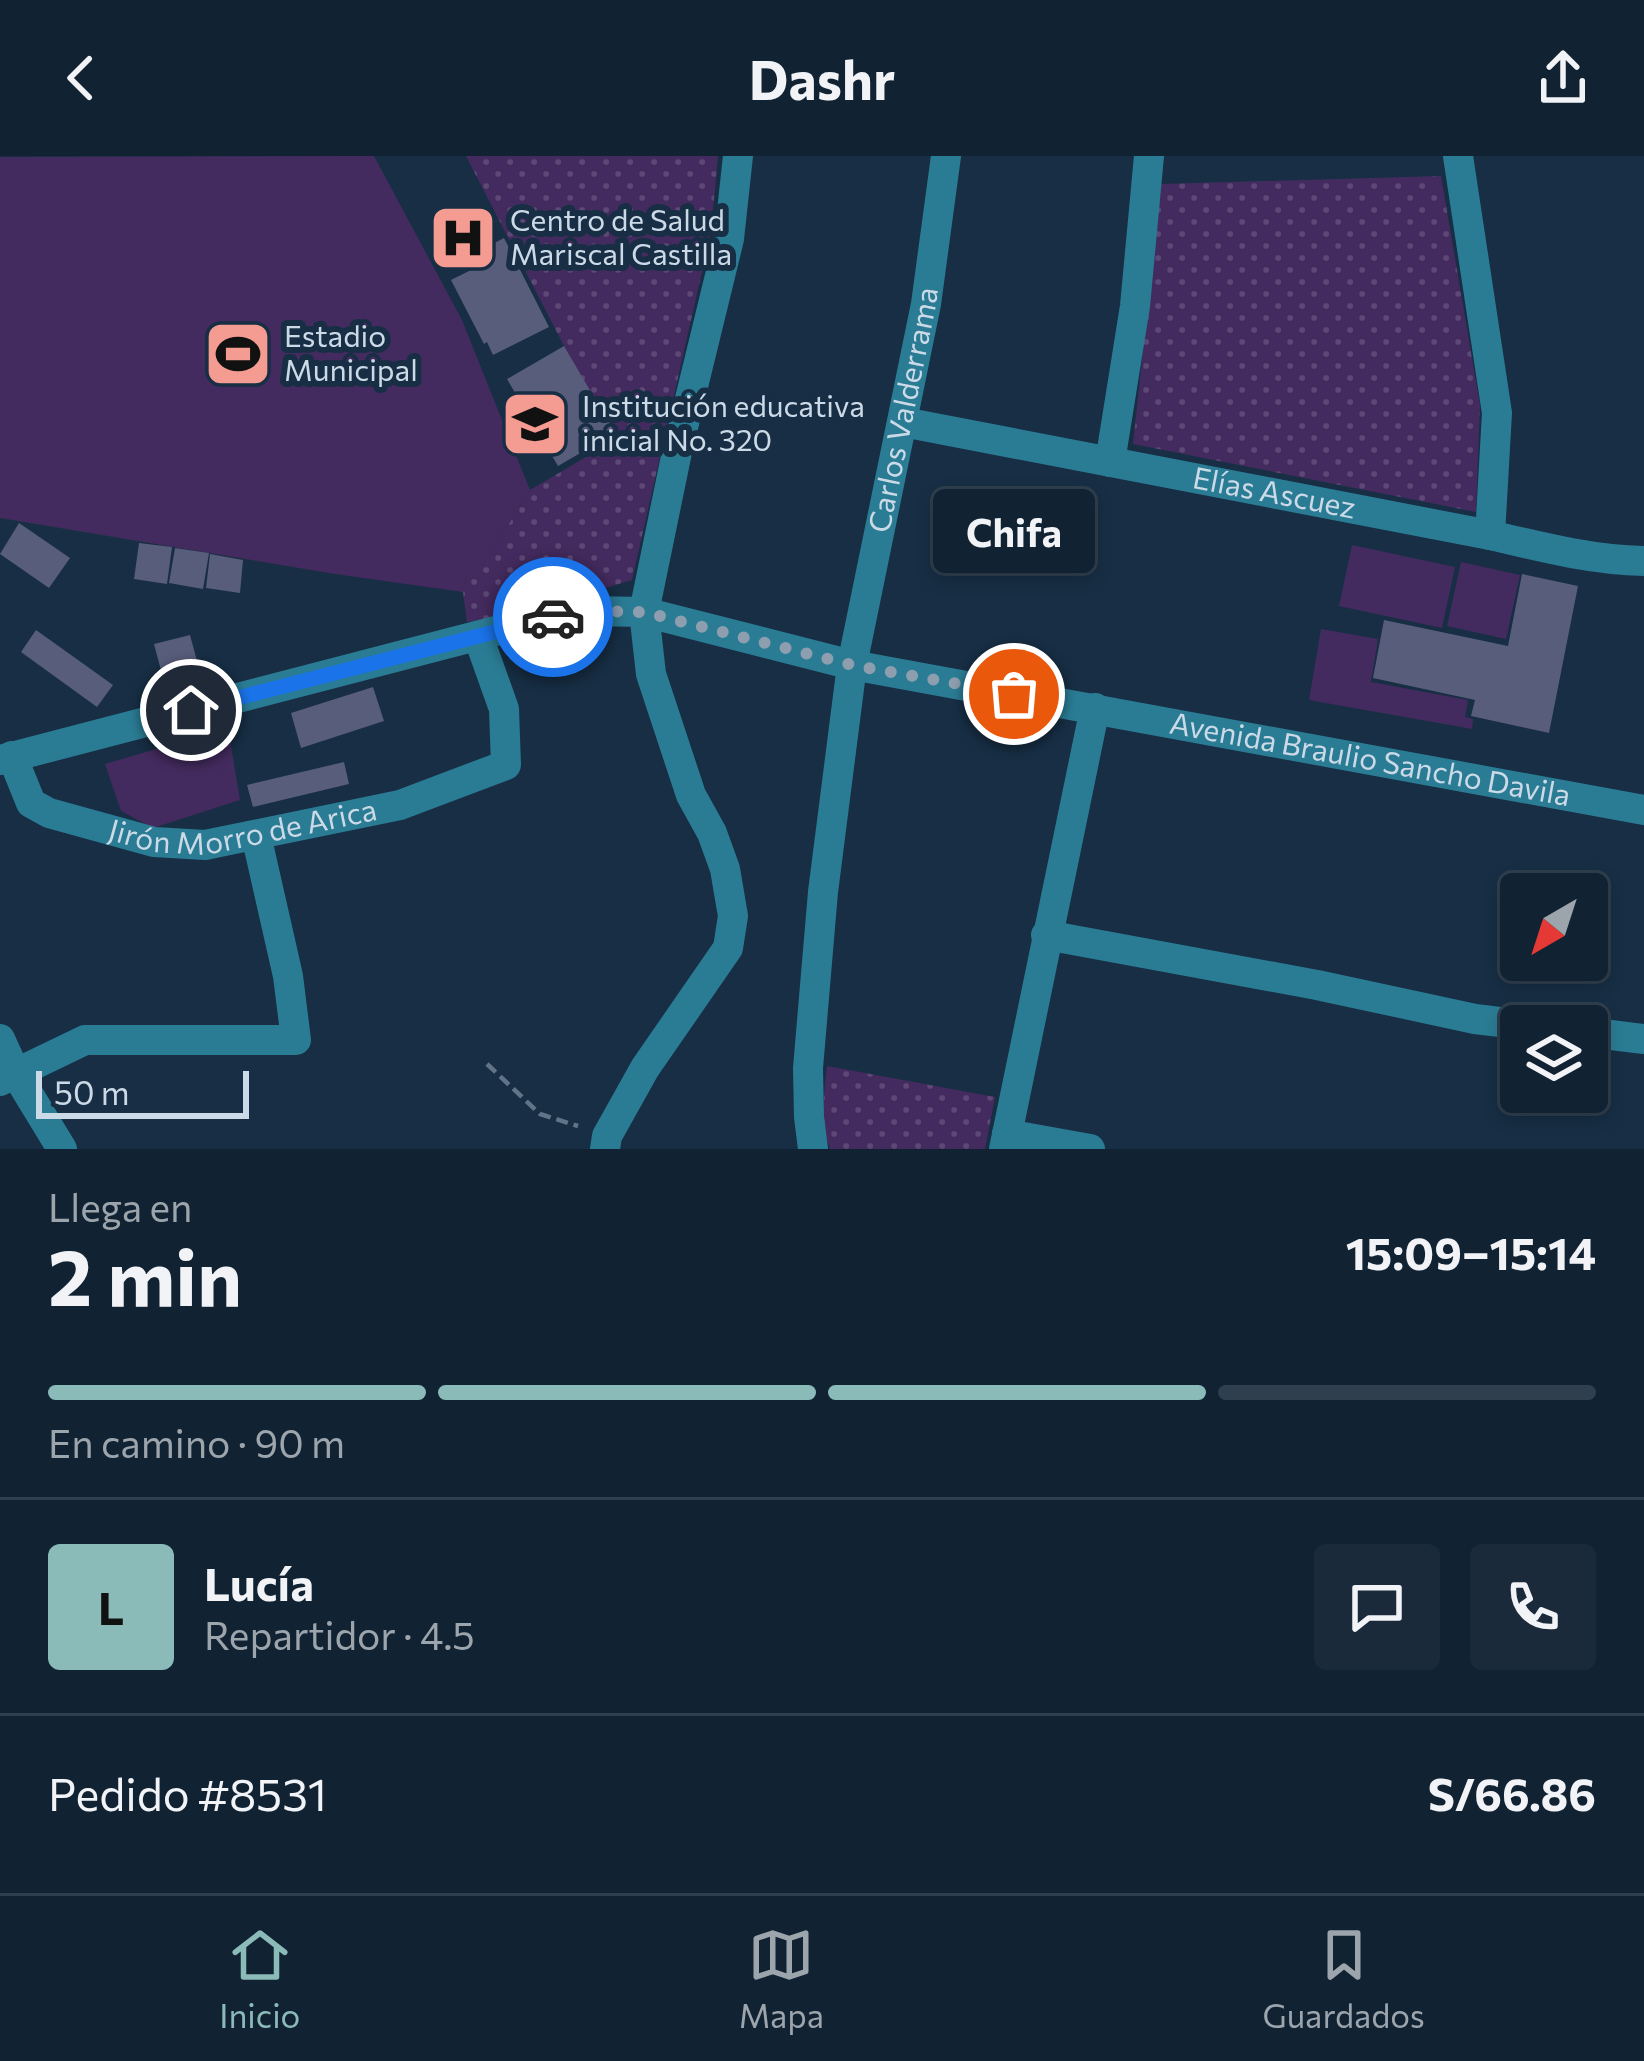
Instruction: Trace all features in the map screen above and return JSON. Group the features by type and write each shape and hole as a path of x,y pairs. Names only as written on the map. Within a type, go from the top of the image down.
{"street":[{"path":"606,1142 645,1068 728,948 733,916 725,869 712,832 691,795 650,674 644,612 729,238 738,156"},
{"name":"Carlos Valderrama","path":"814,1149 808,1068 823,892 852,665 926,304 946,156"},
{"path":"1109,462 1135,306 1149,156"},
{"path":"1458,156 1497,413 1490,536"},
{"name":"Elías Ascuez","path":"903,422 1613,560 1644,561"},
{"name":"Avenida Braulio Sancho Davila","path":"6,758 587,611 644,612 852,665 1644,810"},
{"name":"Jirón Morro de Arica","path":"6,758 31,803 50,813 154,842 205,844 400,805 506,765 504,709 478,636"},
{"path":"1090,1149 1005,1142 1095,708"},
{"path":"8,1076 85,1040 296,1040 289,976 256,836"},
{"path":"1046,935 1500,1022"},
{"path":"1608,1035 1644,1039"},
{"path":"0,1039 8,1076 62,1149"}],"path":[{"path":"487,1064 540,1114 606,1142"}],"shaded area":[{"name":"Estadio Municipal","path":"374,156 462,320 530,490 484,564 467,570 463,592 0,518 0,157"},
{"path":"466,156 718,156 711,232 632,580 522,613 467,622 463,592 467,569 484,564 530,490 613,441"},
{"path":"1441,176 1480,405 1476,512 1133,444 1161,184"},
{"path":"1352,545 1455,567 1442,628 1339,606"},
{"path":"1461,562 1520,575 1506,639 1447,626"},
{"path":"1321,629 1378,639 1371,682 1468,700 1465,717 1473,719 1472,729 1309,700"},
{"path":"228,728 240,800 153,828 121,811 105,764"},
{"path":"827,1066 995,1097 985,1149 830,1149 824,1118"}],"building":[{"path":"504,238 549,327 493,355 451,280 477,267 471,255"},
{"path":"564,346 615,433 558,466 507,379"},
{"path":"19,523 70,558 49,588 0,554"},
{"path":"139,543 172,547 167,584 134,579"},
{"path":"175,548 209,553 203,589 169,583"},
{"path":"210,554 243,560 240,593 206,588"},
{"path":"1522,574 1578,586 1549,733 1471,716 1475,700 1373,678 1384,620 1508,646"},
{"path":"36,630 113,685 97,707 21,652"},
{"path":"190,635 200,672 164,682 154,644"},
{"path":"373,687 384,721 301,748 291,713"},
{"path":"344,762 349,784 253,807 247,785"}],"way so far":[{"path":"553,617 587,611 644,612 852,665 1014,694"}],"place":[{"name":"Centro de Salud Mariscal Castilla","path":"463,238"},
{"name":"Estadio Municipal","path":"238,354"},
{"name":"Institución educativa inicial No. 320","path":"535,424"},
{"name":"Chifa","path":"1014,694"}],"route":[{"path":"191,710 553,617"}]}
